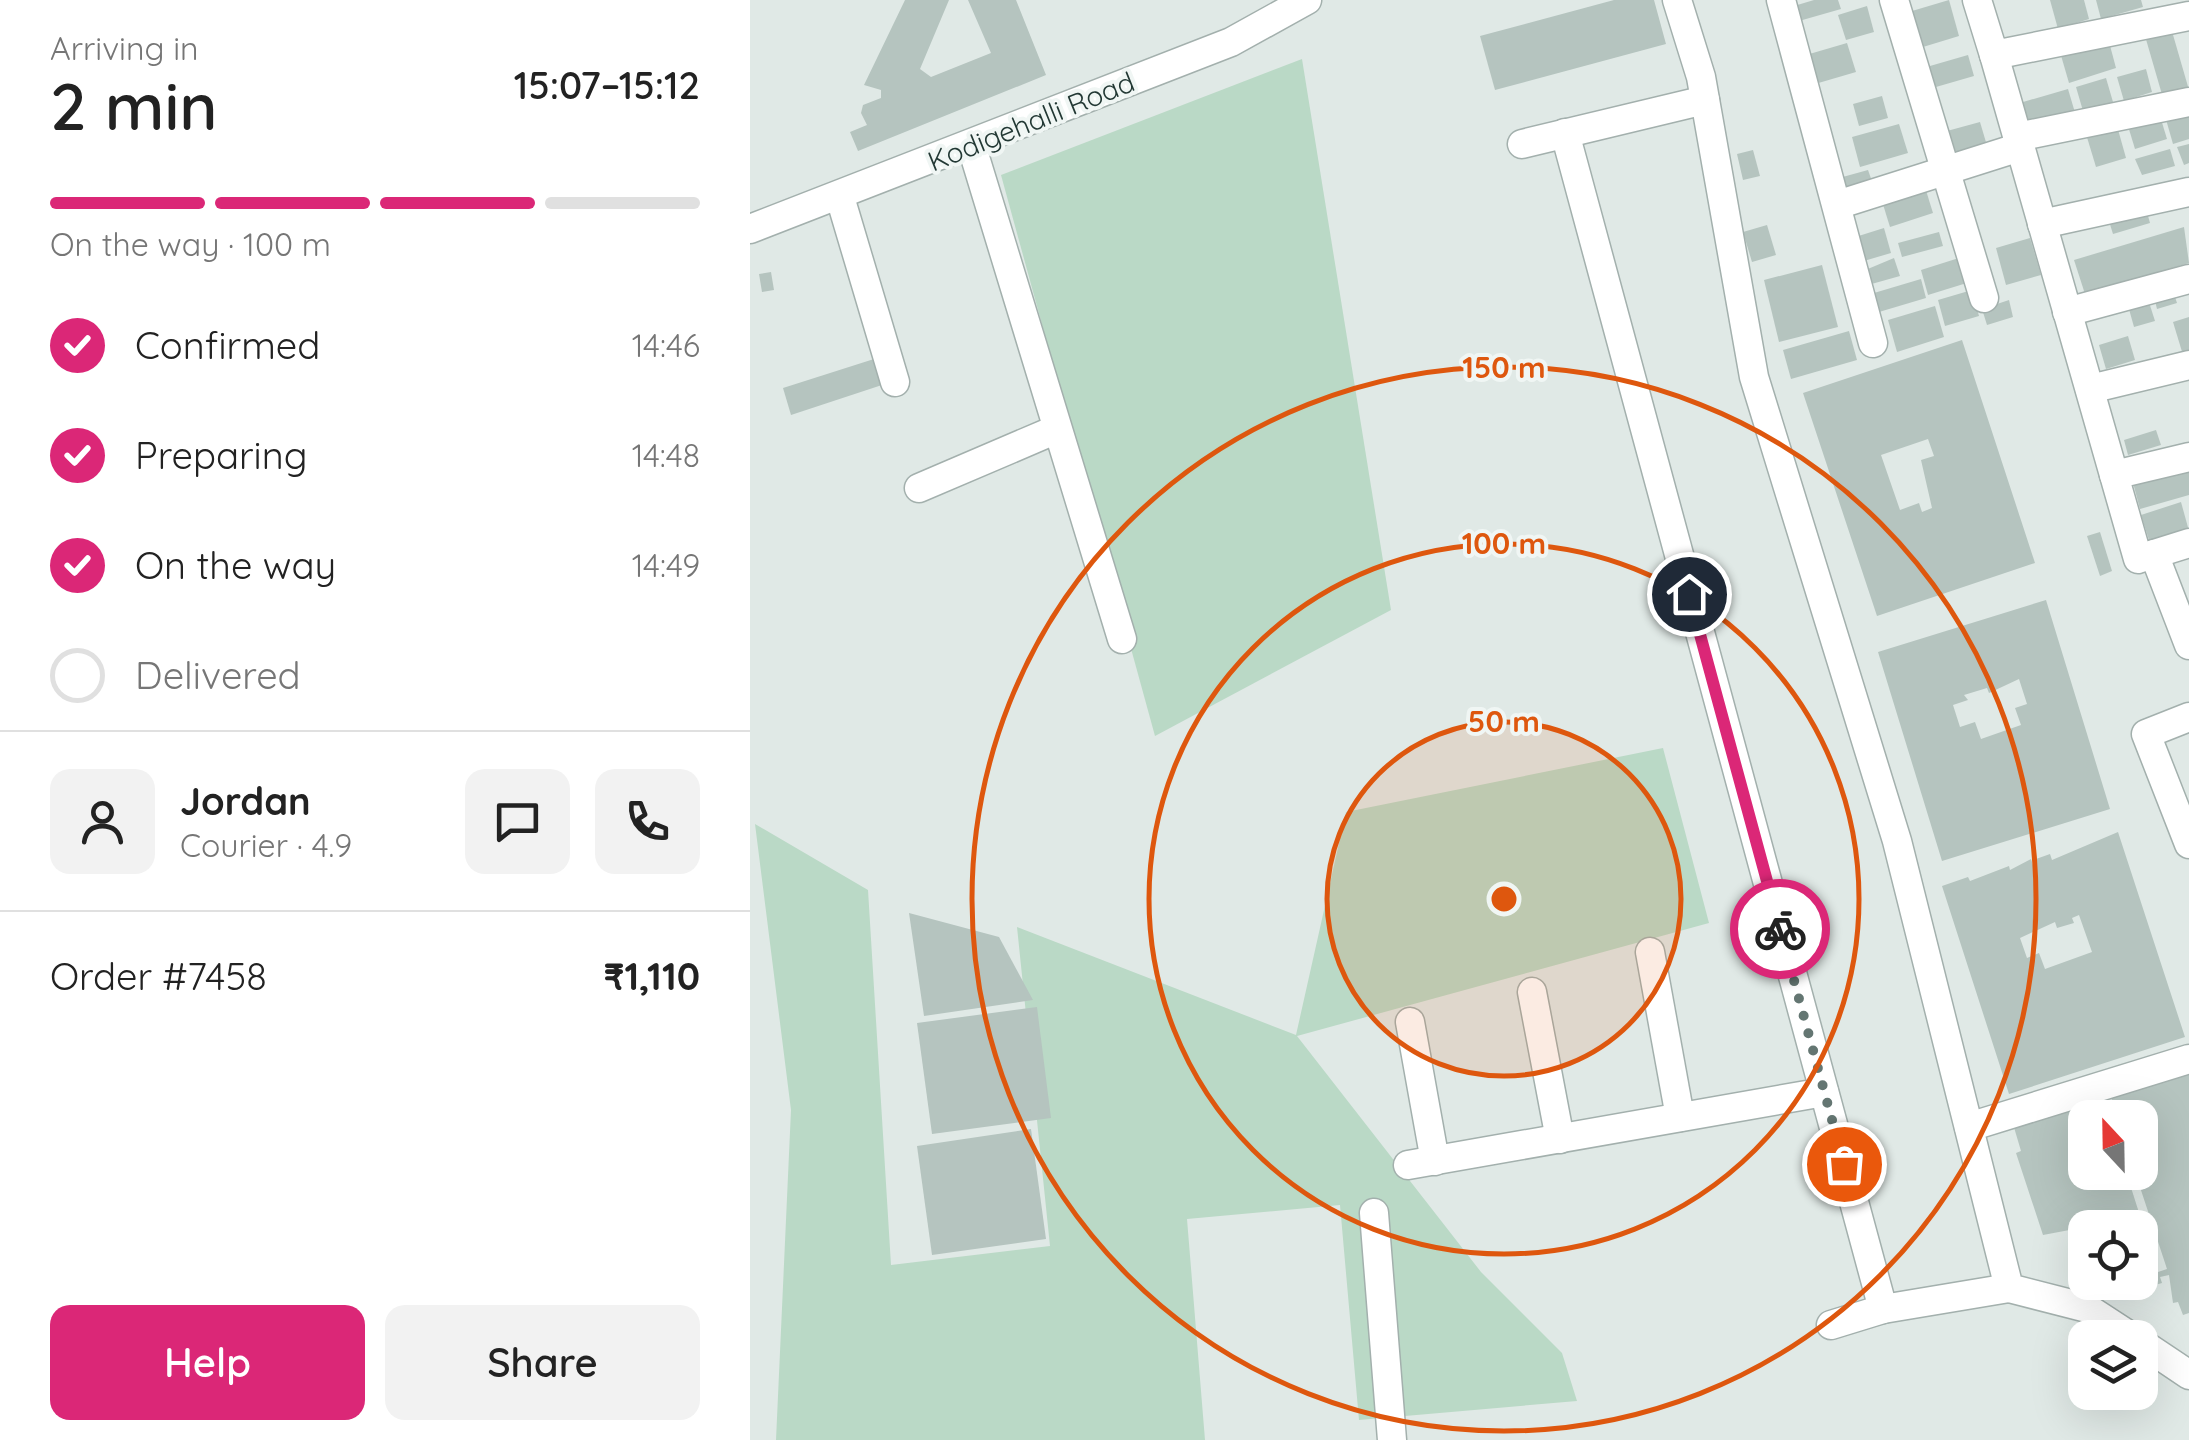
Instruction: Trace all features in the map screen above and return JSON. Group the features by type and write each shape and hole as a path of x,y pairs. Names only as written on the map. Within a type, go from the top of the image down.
{"street":[{"name":"Kodigehalli Road","path":"750,229 1232,42 1306,0"},
{"path":"1677,0 1705,100 1754,377 1897,841 2010,1288"},
{"path":"1781,0 1873,343"},
{"path":"1894,0 1942,170 1984,298"},
{"path":"1977,0 2138,559 2189,543"},
{"path":"1994,56 2189,16"},
{"path":"1522,144 1705,100"},
{"path":"1836,205 2018,142 2189,102"},
{"path":"1564,133 1883,1309"},
{"path":"971,144 1122,639"},
{"path":"2042,224 2189,192"},
{"path":"840,197 895,382"},
{"path":"2067,312 2189,280"},
{"path":"2090,389 2189,365"},
{"path":"919,488 1057,429"},
{"path":"2114,476 2189,457"},
{"path":"2154,554 2189,646"},
{"path":"2189,717 2146,734 2189,844"},
{"path":"1650,952 1680,1118"},
{"path":"1532,992 1560,1139"},
{"path":"1410,1022 1421,1163 1824,1092"},
{"path":"1969,1128 2189,1058"},
{"path":"1374,1213 1392,1440"},
{"path":"1831,1325 1883,1309 2010,1288 2087,1308 2105,1320"},
{"path":"2158,1354 2189,1374"}],"green space":[{"path":"1302,59 1391,610 1155,736 1001,175"},
{"path":"1663,748 1709,923 1297,1036 1481,1272 1562,1353 1577,1401 1359,1420 1340,1205 1187,1219 1205,1440 776,1440 791,1110 755,824 868,890 891,1265 1050,1246 1017,927 1296,1035 1346,812"}],"building":[{"path":"905,0 949,0 920,69 931,77 991,53 968,0 1016,0 1046,75 858,151 850,132 867,125 861,113 863,105 881,98 881,90 864,85"},
{"path":"1614,0 1654,0 1666,44 1495,90 1480,36"},
{"path":"1814,0 1838,0 1841,9 1799,21 1794,6"},
{"path":"1949,0 1959,36 1923,47 1912,11"},
{"path":"2050,0 2084,0 2089,19 2058,29"},
{"path":"2096,0 2141,0 2143,7 2101,19"},
{"path":"1867,6 1874,32 1846,40 1838,15"},
{"path":"2169,21 2189,90 2163,98 2143,29"},
{"path":"2108,38 2116,68 2069,83 2060,52"},
{"path":"1847,43 1856,72 1815,84 1806,55"},
{"path":"1968,55 1974,76 1929,89 1923,68"},
{"path":"2146,69 2152,92 2124,101 2117,77"},
{"path":"2106,78 2113,102 2083,111 2076,87"},
{"path":"2068,89 2076,116 2030,129 2023,102"},
{"path":"1882,96 1888,118 1859,126 1853,104"},
{"path":"2189,109 2189,139 2173,144 2165,116"},
{"path":"2160,116 2167,139 2135,149 2128,126"},
{"path":"1980,122 1988,149 1954,159 1947,131"},
{"path":"1899,124 1908,153 1860,167 1852,137"},
{"path":"2117,126 2126,158 2096,167 2086,134"},
{"path":"2189,144 2189,163 2184,165 2177,147"},
{"path":"2170,149 2175,166 2142,175 2135,159"},
{"path":"1753,150 1760,176 1743,180 1737,154"},
{"path":"1868,170 1874,187 1845,196 1839,178"},
{"path":"1924,184 1933,213 1890,227 1881,198"},
{"path":"2145,205 2150,223 2113,234 2107,215"},
{"path":"1767,225 1776,255 1752,262 1743,232"},
{"path":"2184,227 2189,263 2085,294 2074,260"},
{"path":"1884,228 1891,253 1857,263 1849,239"},
{"path":"1939,232 1943,246 1902,257 1898,243"},
{"path":"2030,238 2041,275 2006,285 1996,248"},
{"path":"1962,257 1970,282 1928,295 1921,270"},
{"path":"1894,258 1900,276 1868,285 1863,271"},
{"path":"1822,265 1838,327 1779,342 1764,280"},
{"path":"771,272 774,290 762,292 759,274"},
{"path":"1921,279 1926,298 1879,312 1874,293"},
{"path":"1972,290 1979,316 1945,326 1938,300"},
{"path":"2173,291 2177,303 2157,309 2154,297"},
{"path":"2147,296 2155,321 2134,327 2127,302"},
{"path":"2009,300 2013,317 1987,325 1982,309"},
{"path":"1935,306 1944,337 1897,352 1888,320"},
{"path":"2189,317 2189,353 2183,355 2173,322"},
{"path":"1849,331 1857,360 1791,379 1783,350"},
{"path":"2128,336 2135,360 2106,369 2099,345"},
{"path":"1962,340 2035,563 1877,616 1803,393","holes":["1928,439 1934,456 1921,460 1932,508 1922,512 1919,503 1900,510 1881,455"]},
{"path":"874,359 882,385 791,415 783,388"},
{"path":"2156,430 2161,445 2128,455 2124,440"},
{"path":"2189,463 2189,495 2140,509 2132,479"},
{"path":"2181,502 2189,531 2150,543 2141,515"},
{"path":"2100,532 2112,571 2100,576 2087,536"},
{"path":"2046,600 2110,809 1942,861 1878,652","holes":["2019,679 2027,704 2015,708 2021,725 1981,739 1975,722 1960,727 1953,705 1968,700 1964,695 1987,688 1989,693"]},
{"path":"2118,832 2185,1037 2009,1094 1942,886 1968,877 1970,881 2009,866 2010,870 2031,859 2033,865 2036,859 2050,854 2052,860","holes":["2079,915 2092,952 2045,969 2039,953 2027,958 2020,938 2055,922 2057,928 2074,923 2072,918"]},
{"path":"909,913 999,937 1033,1000 924,1016"},
{"path":"1037,1007 1051,1118 932,1134 917,1023"},
{"path":"2189,1066 2189,1313 2183,1315 2178,1302 2173,1303 2169,1275 2160,1277 2162,1283 2158,1284 2158,1272 2167,1269 2158,1242 2158,1210 2148,1210 2141,1190 2158,1190 2158,1100 2112,1100 2110,1094"},
{"path":"2068,1107 2068,1190 2132,1190 2138,1210 2068,1210 2068,1230 2043,1235 2016,1153 2021,1151 2013,1124"},
{"path":"1031,1129 1046,1239 932,1255 917,1146"}],"way so far":[{"path":"1780,929 1844,1164"}],"route":[{"path":"1689,594 1780,929"}]}
